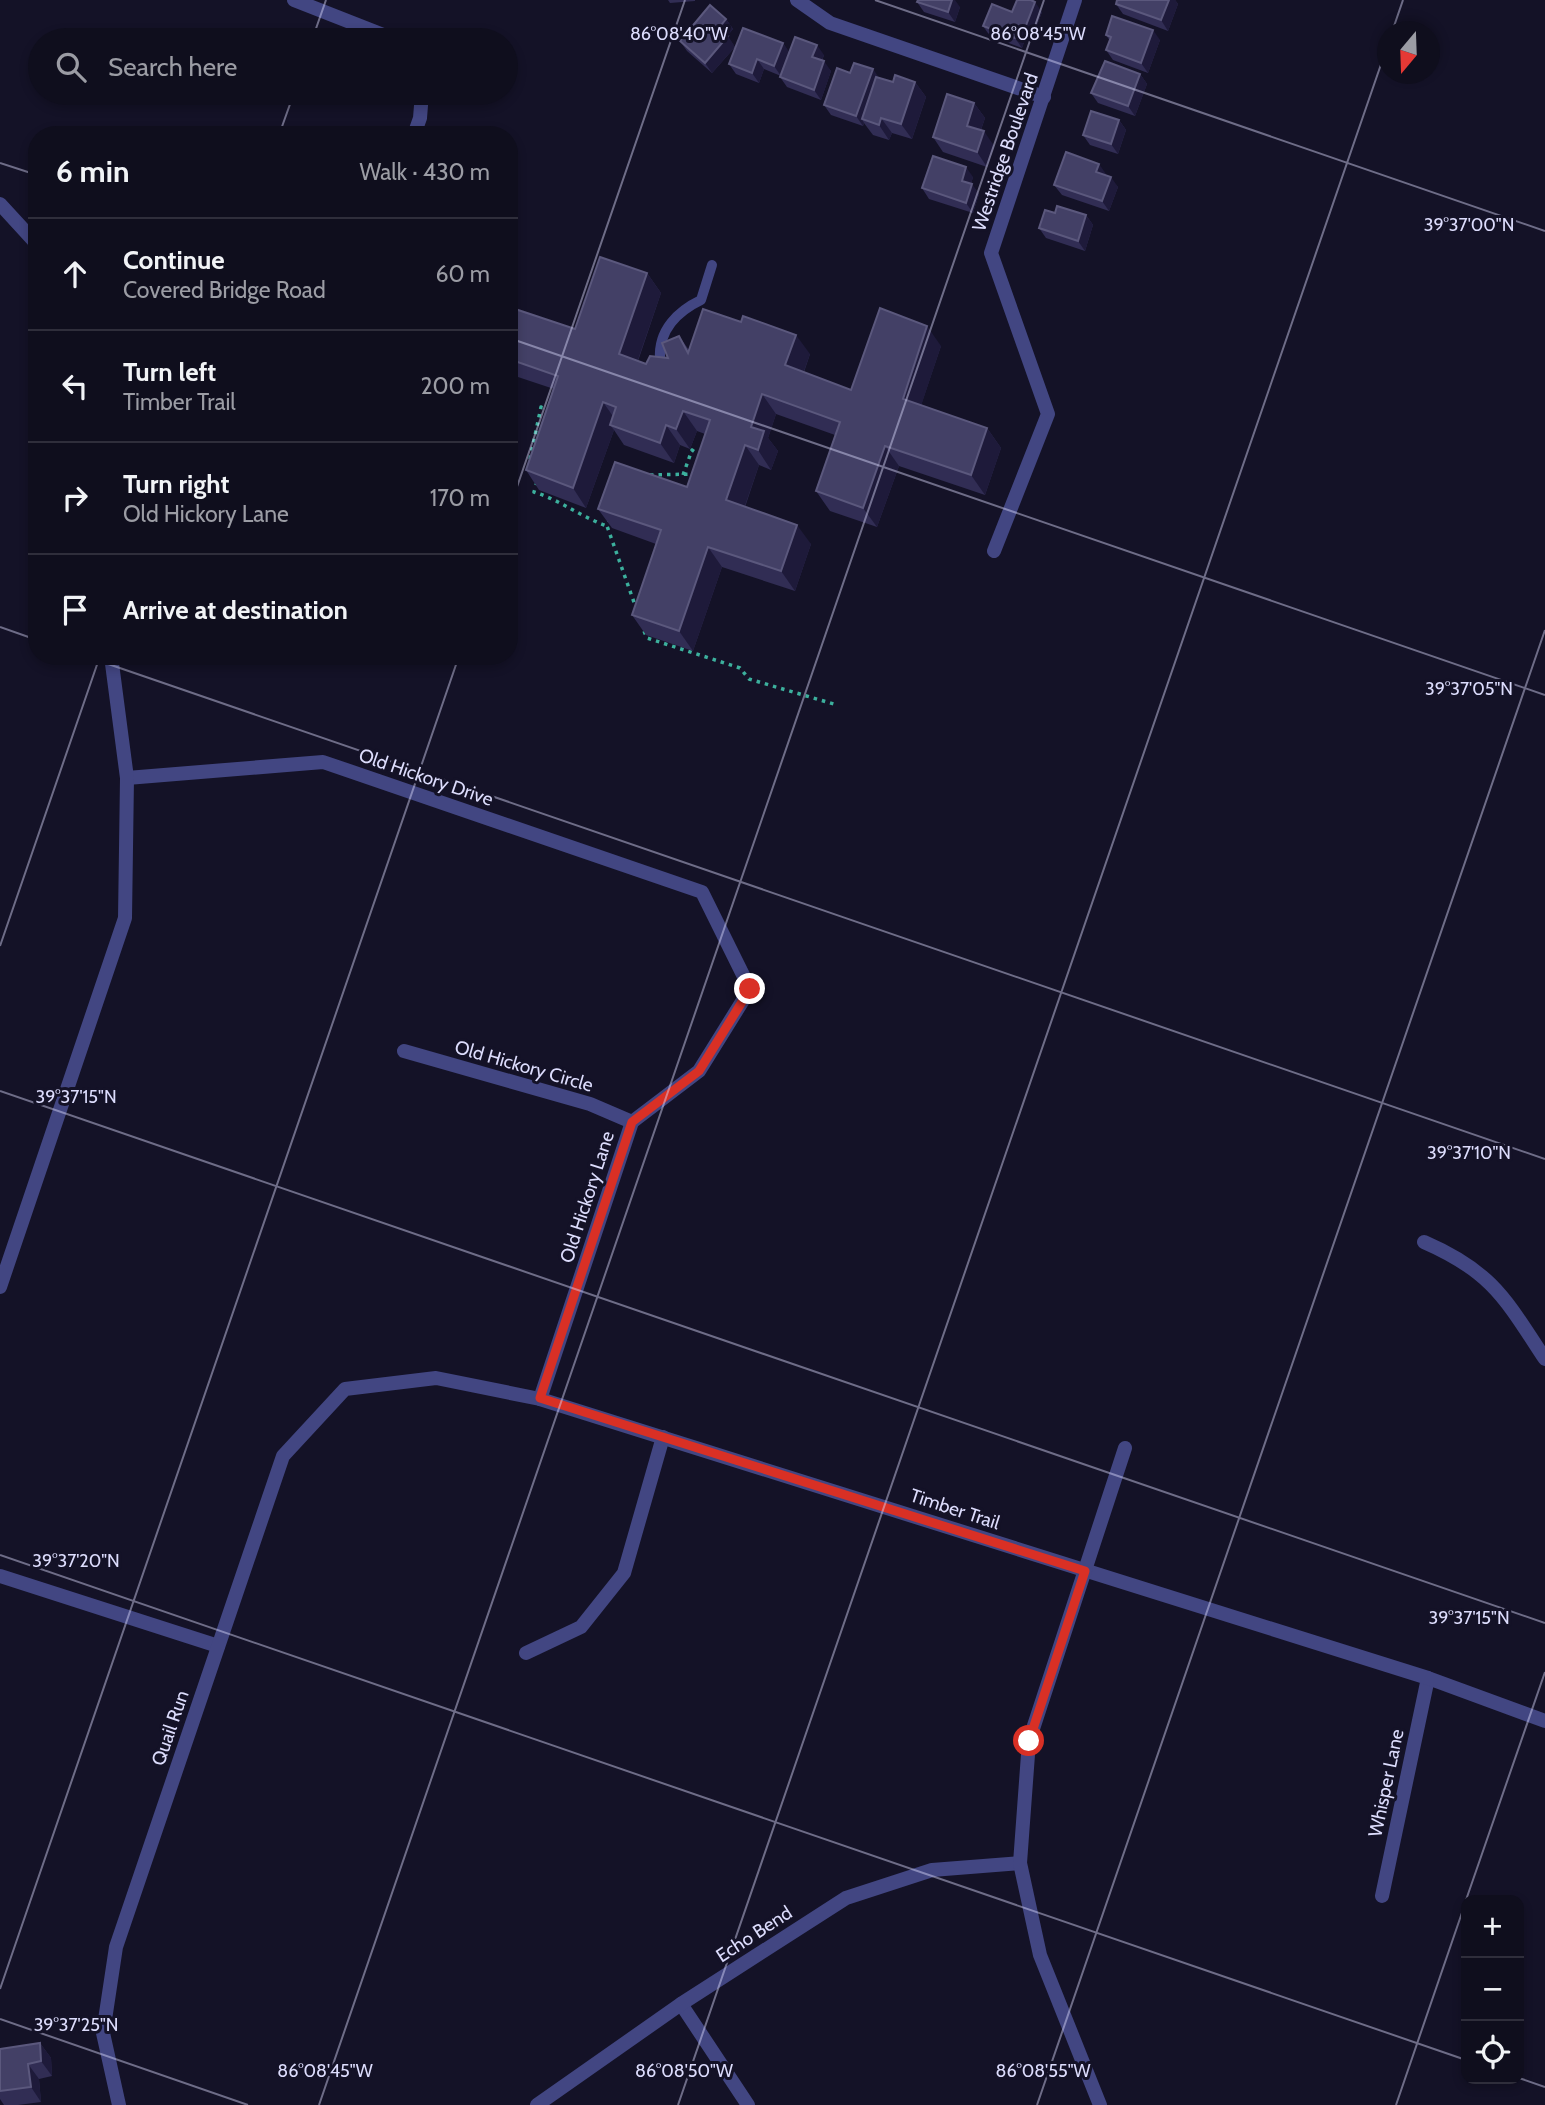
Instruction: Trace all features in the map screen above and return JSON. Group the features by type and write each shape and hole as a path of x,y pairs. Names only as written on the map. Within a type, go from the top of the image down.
{"street":[{"path":"294,0 365,28"},
{"path":"797,0 830,23 1044,97"},
{"name":"Westridge Boulevard","path":"994,551 1048,414 991,253 1075,0"},
{"path":"417,126 421,105"},
{"path":"0,204 28,234"},
{"path":"0,1287 4,1259 125,918 127,778 112,665"},
{"name":"Old Hickory Drive","path":"127,778 323,761 702,892"},
{"name":"Old Hickory Lane","path":"540,1398 632,1122 699,1071 750,989 702,892"},
{"name":"Old Hickory Circle","path":"404,1051 590,1104 632,1122"},
{"path":"1424,1242 1459,1259 1499,1290 1545,1359"},
{"name":"Timber Trail","path":"345,1389 436,1378 540,1398 1427,1678 1545,1721"},
{"name":"Quail Run","path":"119,2105 103,2033 116,1947 283,1457 345,1389"},
{"path":"526,1653 581,1627 624,1573 663,1437"},
{"path":"1100,2105 1040,1955 1020,1863 1029,1741 1125,1448"},
{"path":"0,1576 218,1646"},
{"name":"Whisper Lane","path":"1382,1896 1427,1678"},
{"name":"Echo Bend","path":"537,2105 681,2004 846,1898 932,1870 1020,1863"},
{"path":"681,2004 748,2105"}],"lane":[{"path":"680,371 660,359 660,351 669,324 681,309 704,305 712,265"}],"path":[{"path":"528,468 541,407 549,413"},
{"path":"641,475 698,474 704,458 692,450 683,474"},
{"path":"530,478 538,482 534,492 565,502 576,514 607,526"},
{"path":"611,514 607,526 638,613"},
{"path":"642,625 647,638 740,668 749,679 837,705"}],"building":[{"path":"952,0 948,12 917,2"},
{"path":"1017,0 1035,2 1025,28 1019,26 1015,38 983,26 992,4 1012,12"},
{"path":"1117,0 1169,0 1161,20 1116,4"},
{"path":"710,5 726,19 718,29 728,36 705,63 680,41"},
{"path":"1112,16 1153,30 1141,63 1106,50 1111,37 1106,35"},
{"path":"743,28 783,43 774,66 757,59 752,73 729,64"},
{"path":"795,37 817,45 812,57 824,61 814,90 780,77"},
{"path":"1105,61 1140,74 1128,106 1091,93"},
{"path":"854,63 873,69 856,116 824,105 837,68 850,73"},
{"path":"895,75 915,82 901,124 881,118 879,125 862,119 876,77 893,82"},
{"path":"947,94 974,103 967,126 984,131 977,152 933,137"},
{"path":"1091,111 1119,120 1111,144 1083,135"},
{"path":"1066,152 1099,164 1096,172 1111,177 1102,201 1054,185"},
{"path":"933,156 966,167 962,181 972,184 966,203 922,188"},
{"path":"1057,206 1086,215 1078,241 1039,228 1045,210 1055,213"},
{"path":"600,257 647,273 619,354 646,364 650,356 668,358 662,343 679,336 688,353 703,309 741,322 743,316 796,335 785,365 851,390 880,308 927,326 903,399 987,428 971,475 885,446 863,508 816,491 840,422 762,394 751,427 764,431 758,450 745,445 726,500 797,525 781,571 708,547 679,631 632,615 661,530 598,509 615,462 687,487 710,420 683,411 676,429 666,425 660,443 610,425 616,407 603,402 573,488 526,470 558,376 518,362 518,310 575,329"},
{"path":"40,2043 41,2061 28,2064 31,2087 0,2091 0,2049"}],"route":[{"path":"750,989 699,1071 632,1122 540,1398 1085,1571 1029,1741"}]}
